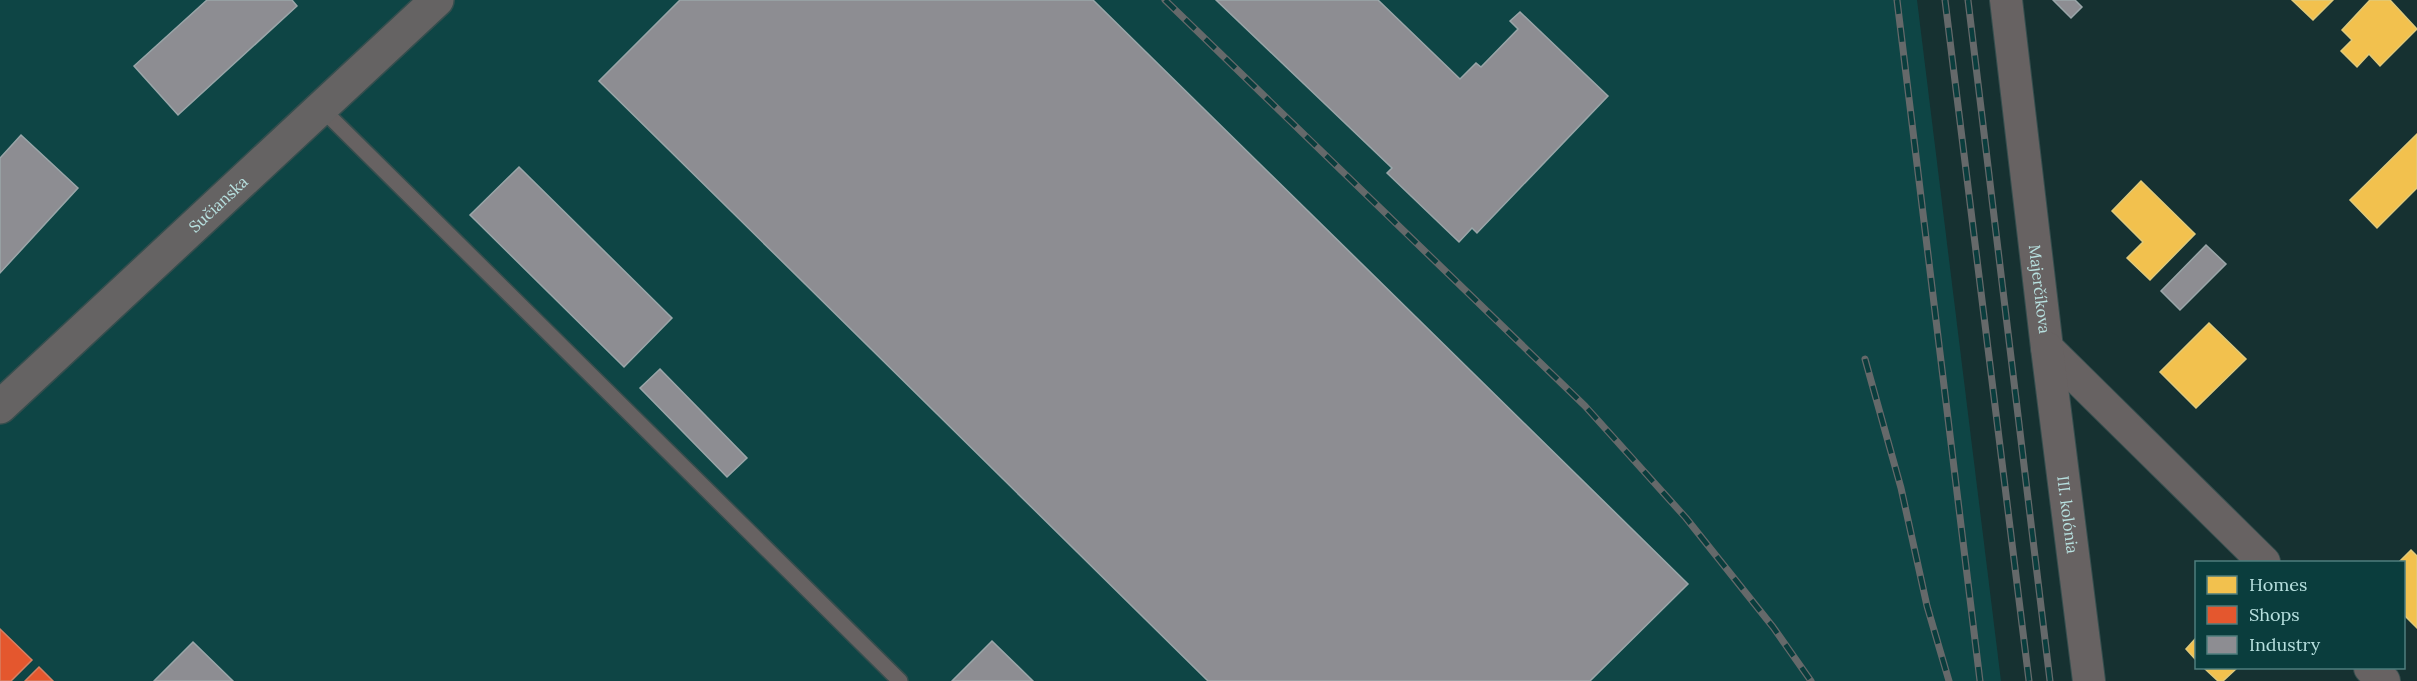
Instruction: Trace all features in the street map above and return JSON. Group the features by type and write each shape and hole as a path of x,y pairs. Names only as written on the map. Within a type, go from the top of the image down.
{"street":[{"name":"Sučianska","path":"0,406 322,110 437,0"},
{"name":"Majerčíkova","path":"2006,0 2047,348 2263,561"},
{"name":"III. kolónia","path":"2047,348 2089,681"},
{"path":"2371,669 2384,681"}],"lane":[{"path":"322,110 900,681"}],"shaded area":[{"path":"0,0 1917,0 2001,681 0,681"}],"building: Homes":[{"path":"2292,0 2333,0 2313,20"},
{"path":"2370,0 2390,0 2417,29 2380,66 2369,54 2357,67 2341,51 2352,40 2342,30"},
{"path":"2417,134 2417,188 2377,228 2350,200"},
{"path":"2141,181 2195,234 2150,280 2127,258 2143,242 2112,211"},
{"path":"2209,323 2246,359 2196,408 2160,372"},
{"path":"2411,550 2417,556 2417,628 2405,616 2405,561 2400,561"},
{"path":"2195,639 2195,659 2186,649"},
{"path":"2205,669 2236,669 2223,681 2218,681"}],"building: Shops":[{"path":"0,629 32,660 11,681 0,681"},
{"path":"39,667 53,681 25,681"}],"building: Industry":[{"path":"207,0 292,0 297,6 178,115 134,66"},
{"path":"680,0 1093,0 1688,584 1590,681 1208,681 599,81"},
{"path":"1216,0 1378,0 1460,79 1476,63 1481,67 1518,29 1510,21 1520,12 1608,96 1477,233 1472,228 1459,242 1387,173 1392,168"},
{"path":"2053,0 2075,0 2082,7 2071,18"},
{"path":"21,135 78,188 0,273 0,158"},
{"path":"519,167 672,318 624,367 470,215"},
{"path":"2206,245 2226,264 2180,310 2161,291"},
{"path":"660,369 747,458 727,477 640,388"},
{"path":"992,641 1033,681 952,681"},
{"path":"193,642 233,681 154,681"}],"railway":[{"path":"1165,0 1585,406 1686,518 1773,627 1811,681"},
{"path":"1897,0 1980,681"},
{"path":"1945,0 2029,681"},
{"path":"1968,0 2050,681"},
{"path":"1865,359 1901,488 1927,606 1949,681"}]}
